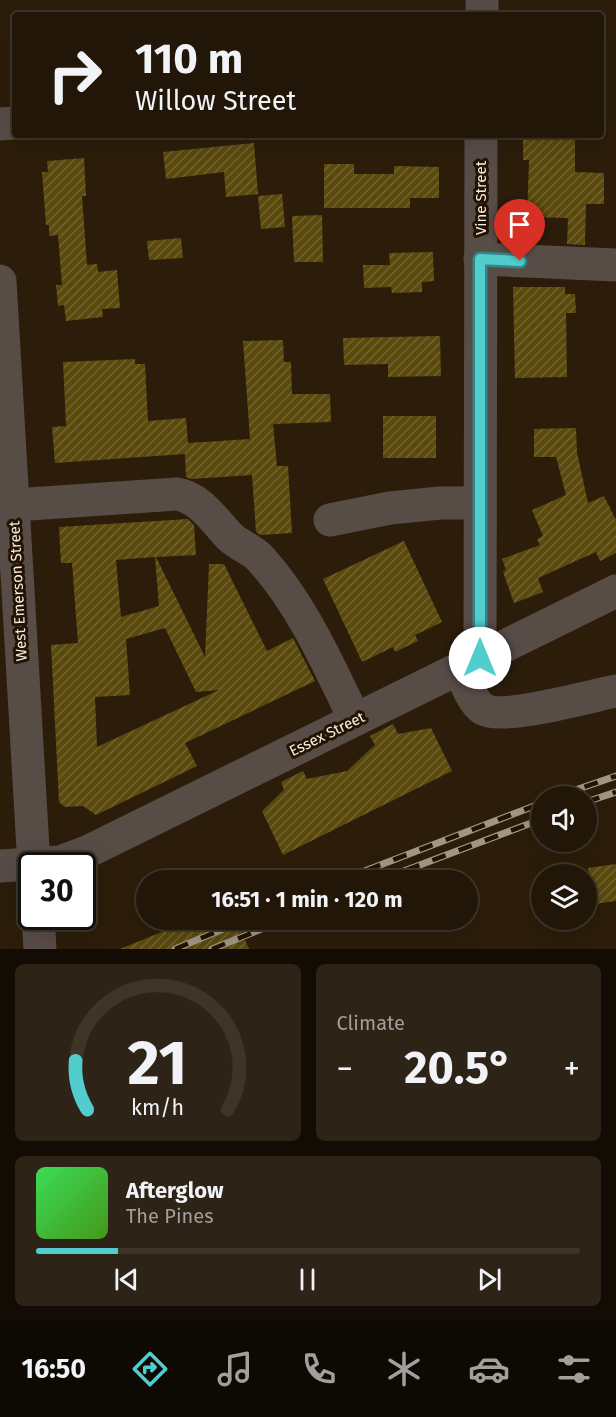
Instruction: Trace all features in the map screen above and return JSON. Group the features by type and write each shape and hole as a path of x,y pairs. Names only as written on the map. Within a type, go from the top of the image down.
{"street":[{"name":"Vine Street","path":"470,663 480,503 481,138"},
{"path":"480,259 616,265"},
{"name":"West Emerson Street","path":"0,281 33,852"},
{"path":"14,505 177,494 192,499 232,539 257,555 272,573 319,646 355,720"},
{"path":"330,520 390,508 440,503 480,503"},
{"name":"Essex Street","path":"87,852 616,591"},
{"path":"470,663 477,704 486,711 496,713 537,708 616,691"},
{"name":"Essex Street","path":"0,866 18,865"},
{"path":"39,930 40,949"}],"building":[{"path":"523,138 575,138 575,172 604,173 604,204 586,204 585,245 567,244 568,218 527,217 529,160 523,160"},
{"path":"254,143 258,194 226,197 224,172 166,179 163,152"},
{"path":"84,158 86,196 82,196 87,265 97,264 98,272 117,270 120,308 102,309 103,317 66,321 64,305 58,306 56,285 62,285 58,235 49,236 49,225 46,225 42,172 48,172 47,161"},
{"path":"324,164 354,164 354,174 394,174 394,166 439,167 439,198 410,198 410,208 324,208"},
{"path":"282,194 285,227 261,229 258,196"},
{"path":"322,215 323,262 294,262 292,216"},
{"path":"181,238 183,258 149,260 147,241"},
{"path":"433,252 434,281 422,282 422,292 392,293 391,287 364,288 363,265 390,265 389,253"},
{"path":"513,287 565,287 565,294 575,294 576,313 566,313 567,377 515,378"},
{"path":"440,336 441,376 388,377 388,364 344,365 343,338"},
{"path":"283,340 284,362 291,362 292,394 330,394 331,422 273,424 277,466 288,466 292,533 261,535 256,532 252,475 191,479 186,477 185,454 55,463 52,427 66,426 63,362 135,359 135,364 145,364 148,421 186,418 188,443 250,439 243,341"},
{"path":"383,416 436,416 436,458 383,458"},
{"path":"576,428 577,452 588,503 604,496 616,520 616,553 600,561 596,552 538,578 543,592 514,603 503,572 506,570 502,559 540,545 537,539 543,536 532,510 566,495 556,457 534,457 534,429"},
{"path":"188,519 194,525 196,555 156,557 205,657 209,564 224,564 267,651 293,638 315,681 185,743 197,766 96,815 83,806 65,807 59,802 51,645 78,643 72,563 61,563 59,527","holes":["155,557 159,606 121,617 116,560","165,628 196,692 219,690 97,747 95,697 130,695 126,639"]},
{"path":"404,541 442,622 415,635 418,641 395,652 393,647 362,662 323,579"},
{"path":"393,724 398,734 431,728 452,771 283,855 262,811 284,790 281,782 303,771 307,779 347,771 375,745 370,736"},
{"path":"616,864 616,901 597,904 597,867"},
{"path":"167,930 240,930 249,949 120,949"}],"railway":[{"path":"587,786 616,776"},
{"path":"597,798 616,792"},
{"path":"367,870 531,807"},
{"path":"407,870 531,823"},
{"path":"175,949 221,930"},
{"path":"212,949 259,930"}],"route":[{"path":"480,658 480,259 520,261"}]}
